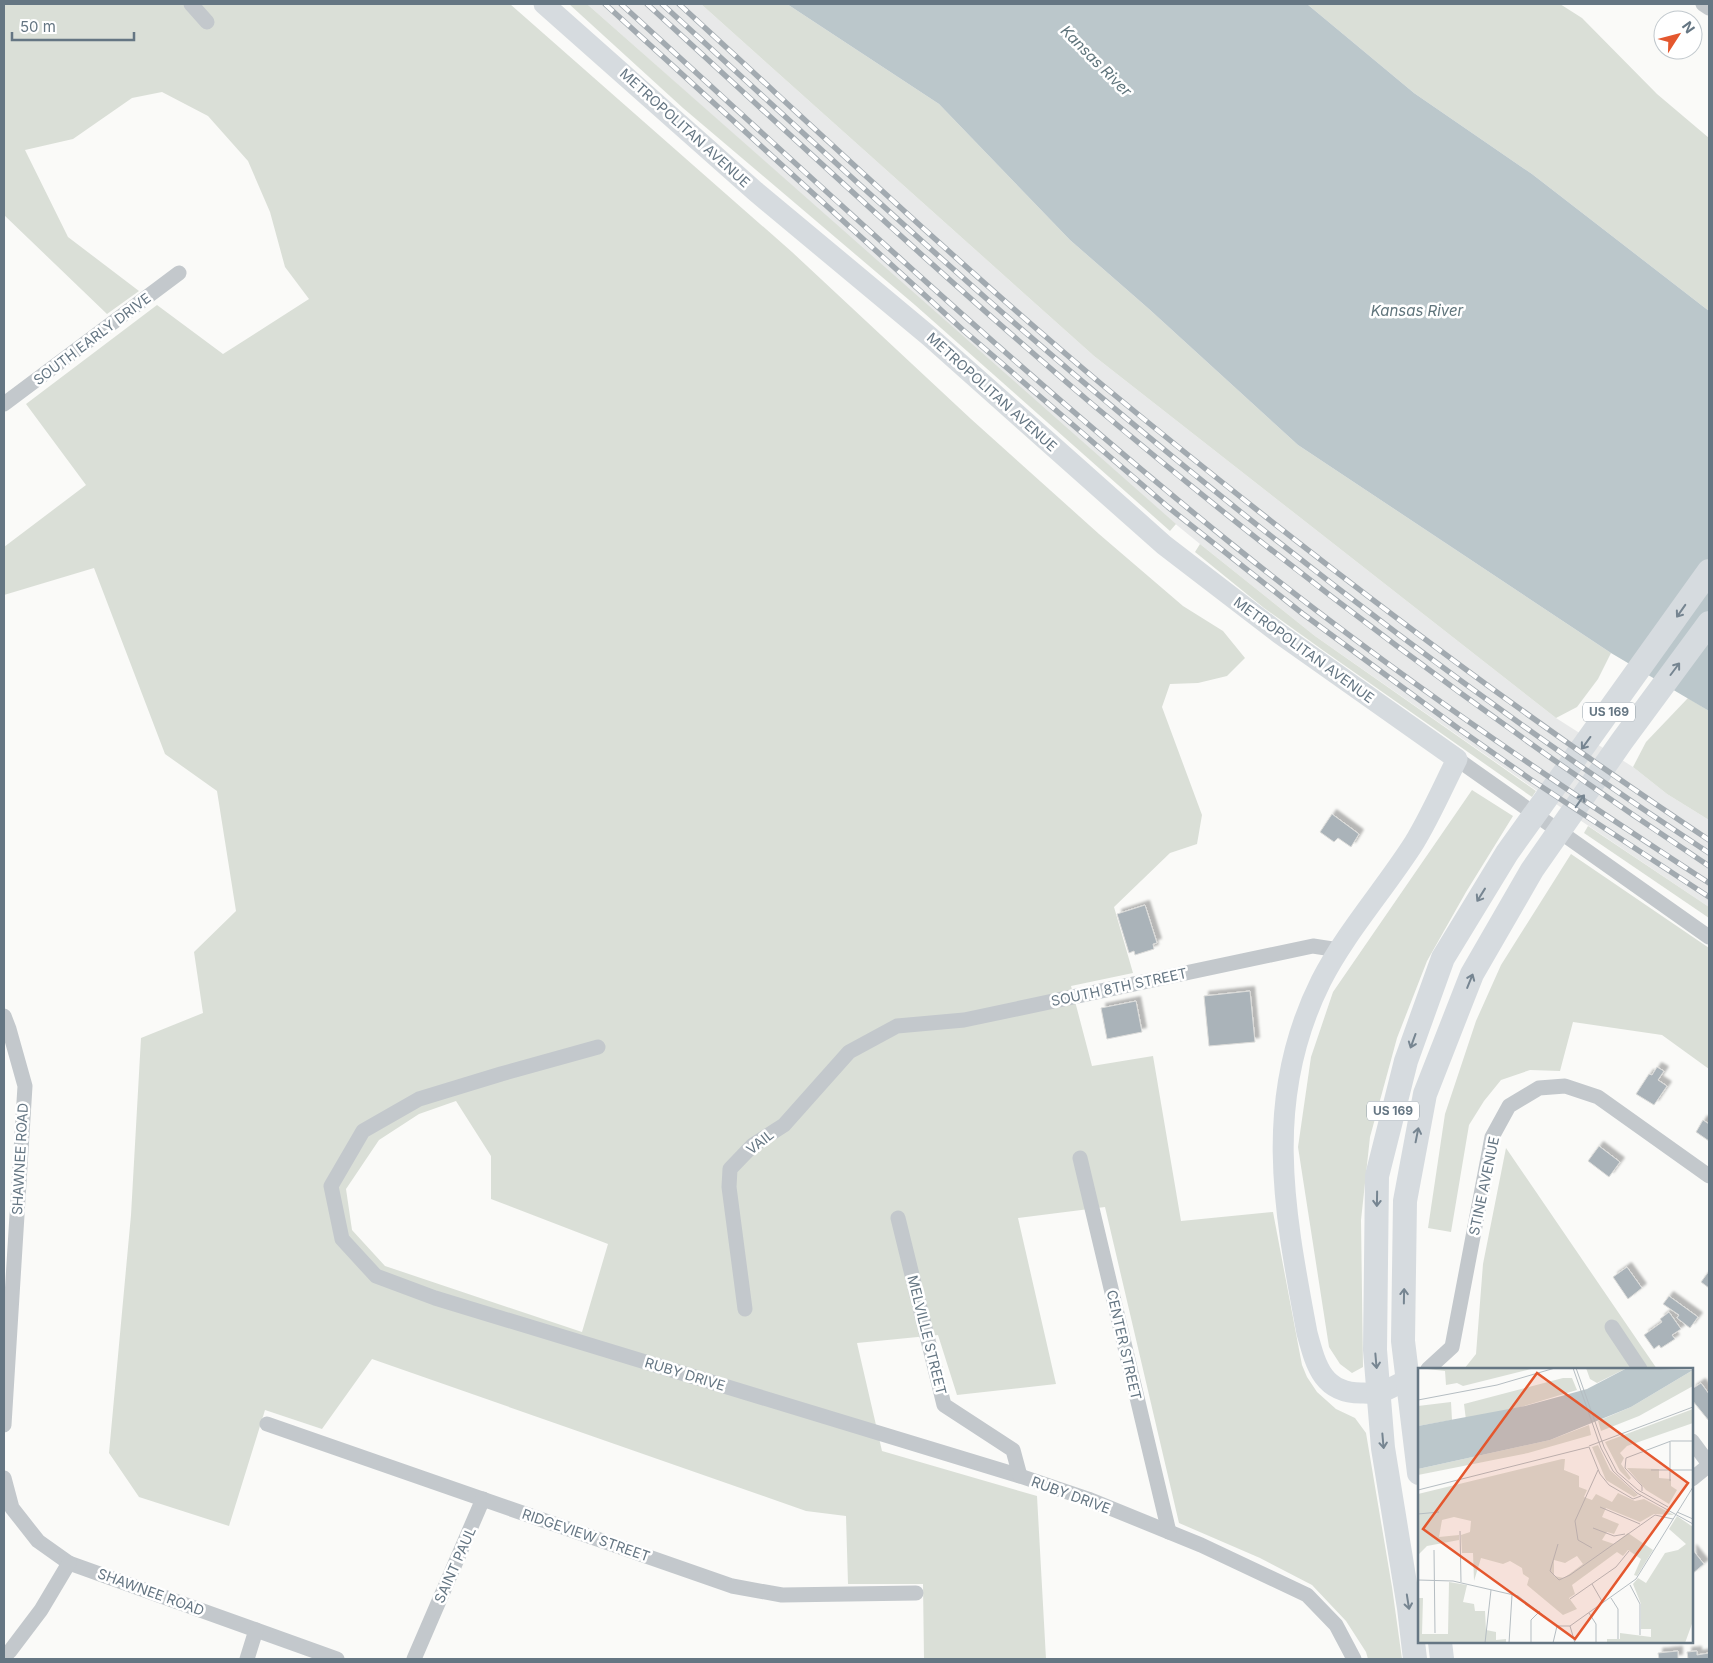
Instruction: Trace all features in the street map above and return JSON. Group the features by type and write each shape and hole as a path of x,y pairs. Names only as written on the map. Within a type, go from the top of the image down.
{"main road":[{"name":"METROPOLITAN AVENUE","path":"544,4 755,191 930,336 1164,545 1280,634 1457,759"},
{"name":"US 169","path":"1415,1659 1409,1608 1383,1448 1375,1350 1377,1176 1406,1061 1442,958 1507,853 1709,571"},
{"name":"US 169","path":"1418,1457 1413,1377 1403,1341 1405,1201 1425,1094 1472,974 1532,870 1622,741 1709,623"},
{"path":"1413,1377 1379,1393 1353,1393 1338,1390 1328,1382 1319,1369 1307,1333 1286,1208 1282,1137 1290,1070 1309,1008 1321,981 1339,950 1414,843 1457,759"},
{"path":"1440,1643 1442,1659"}],"street":[{"path":"190,4 207,22"},
{"path":"1703,4 1709,8"},
{"name":"SOUTH EARLY DRIVE","path":"4,404 180,273"},
{"name":"METROPOLITAN AVENUE","path":"1457,759 1709,937"},
{"name":"SOUTH 8TH STREET","path":"897,1026 964,1020 1313,946 1339,950"},
{"name":"SHAWNEE ROAD","path":"4,1016 25,1086 9,1268 4,1426"},
{"name":"VAIL","path":"745,1309 729,1187 730,1169 753,1145 784,1124 849,1052 897,1026"},
{"name":"RUBY DRIVE","path":"598,1048 501,1074 419,1099 363,1131 331,1186 342,1239 376,1276 435,1298 1020,1476 1088,1500 1201,1545 1307,1594 1336,1626 1354,1659"},
{"name":"STINE AVENUE","path":"1429,1368 1452,1347 1492,1137 1509,1106 1539,1088 1565,1086 1598,1098 1709,1176"},
{"name":"CENTER STREET","path":"1080,1158 1168,1532"},
{"name":"MELVILLE STREET","path":"898,1218 944,1405 1013,1450 1020,1476"},
{"path":"1612,1327 1639,1368"},
{"name":"RIDGEVIEW STREET","path":"267,1424 732,1586 782,1594 916,1593"},
{"path":"1693,1442 1709,1465 1693,1478"},
{"name":"SHAWNEE ROAD","path":"4,1478 12,1508 38,1541 69,1563 337,1659"},
{"name":"SAINT PAUL","path":"414,1659 483,1499"},
{"path":"4,1657 41,1610 69,1563"},
{"path":"246,1659 256,1630"}],"shaded area":[{"path":"4,4 510,4 792,252 971,419 1099,534 1183,606 1223,631 1245,658 1227,676 1198,683 1170,684 1162,707 1202,815 1197,844 1170,853 1114,907 1133,973 1071,986 1092,1066 1153,1056 1181,1221 1273,1212 1302,1365 1307,1377 1317,1392 1336,1409 1355,1418 1366,1433 1402,1659 1368,1659 1366,1652 1346,1621 1312,1585 1260,1558 1179,1523 1105,1207 1018,1218 1056,1384 957,1395 938,1335 857,1343 882,1451 1037,1496 1046,1659 924,1659 923,1584 848,1584 846,1516 806,1511 372,1359 322,1429 265,1410 229,1526 139,1497 109,1453 131,1215 141,1038 203,1013 194,952 236,911 217,791 165,754 94,568 4,595 4,547 86,485 26,404 157,305 223,354 309,299 285,267 270,212 248,161 208,116 162,92 132,98 73,139 25,150 68,237 139,291 107,314 4,215","holes":["456,1101 491,1156 491,1199 608,1244 582,1332 385,1266 352,1230 346,1189 379,1140 419,1114"]},
{"path":"569,4 587,4 1176,524 1170,531 915,305 683,108"},
{"path":"587,4 701,4 1094,356 1556,718 1633,767 1667,794 1709,820 1709,907 1556,804 1315,636 1200,544 1151,504"},
{"path":"701,4 787,4 939,104 1070,240 1149,309 1298,445 1611,653 1598,679 1577,707 1556,718 1094,356"},
{"path":"1307,4 1560,4 1582,18 1657,94 1709,138 1709,311 1532,174 1414,93"},
{"path":"1200,544 1315,636 1536,791 1532,797 1264,608 1195,552"},
{"path":"1688,698 1709,711 1709,820 1667,794 1633,767 1646,742"},
{"path":"1472,790 1513,816 1466,892 1427,961 1397,1038 1370,1137 1361,1220 1363,1367 1352,1373 1340,1364 1329,1347 1298,1147 1311,1057 1333,992"},
{"path":"1588,826 1709,907 1709,918 1584,833"},
{"path":"1571,854 1709,948 1709,1069 1662,1035 1573,1022 1560,1071 1530,1070 1501,1080 1484,1101 1469,1125 1451,1232 1428,1228 1445,1114 1476,1021 1501,965"},
{"path":"1506,1148 1656,1368 1465,1368 1476,1354 1483,1264"}],"water":[{"name":"Kansas River","path":"787,4 1307,4 1414,93 1532,174 1709,311 1709,711 1611,653 1298,445 1149,309 1070,240 939,104"}],"building":[{"path":"1332,814 1359,834 1351,847 1338,838 1334,842 1320,832"},
{"path":"1145,905 1157,943 1153,944 1154,949 1135,955 1134,951 1129,953 1117,914"},
{"path":"1250,991 1255,1042 1209,1046 1204,996"},
{"path":"1136,1001 1142,1032 1107,1039 1101,1008"},
{"path":"1657,1067 1664,1071 1658,1080 1667,1086 1654,1105 1636,1094 1649,1074 1652,1075"},
{"path":"1703,1120 1709,1124 1709,1141 1696,1132"},
{"path":"1599,1146 1620,1162 1609,1177 1588,1161"},
{"path":"1627,1267 1642,1288 1628,1299 1613,1277"},
{"path":"1709,1271 1709,1288 1701,1282"},
{"path":"1669,1296 1698,1317 1690,1328 1677,1318 1679,1315 1663,1304"},
{"path":"1669,1312 1681,1329 1672,1335 1675,1339 1661,1348 1659,1345 1654,1349 1644,1335 1662,1322 1660,1319"},
{"path":"1701,1383 1709,1394 1709,1421 1693,1401 1693,1388"},
{"path":"1693,1550 1704,1564 1693,1573"},
{"path":"1678,1651 1678,1659 1659,1659 1658,1653"},
{"path":"1697,1651 1697,1655 1709,1653 1709,1659 1688,1659 1687,1652"}],"railway":[{"path":"605,4 963,330 1168,507 1303,614 1459,729 1530,779 1709,897"},
{"path":"621,4 999,347 1233,545 1348,634 1466,720 1587,803 1709,883"},
{"path":"647,4 979,306 1166,466 1317,586 1394,644 1550,757 1709,866"},
{"path":"662,4 988,300 1161,447 1339,589 1430,658 1522,725 1709,853"},
{"path":"679,4 997,294 1179,448 1402,622 1554,733 1709,840"}]}
